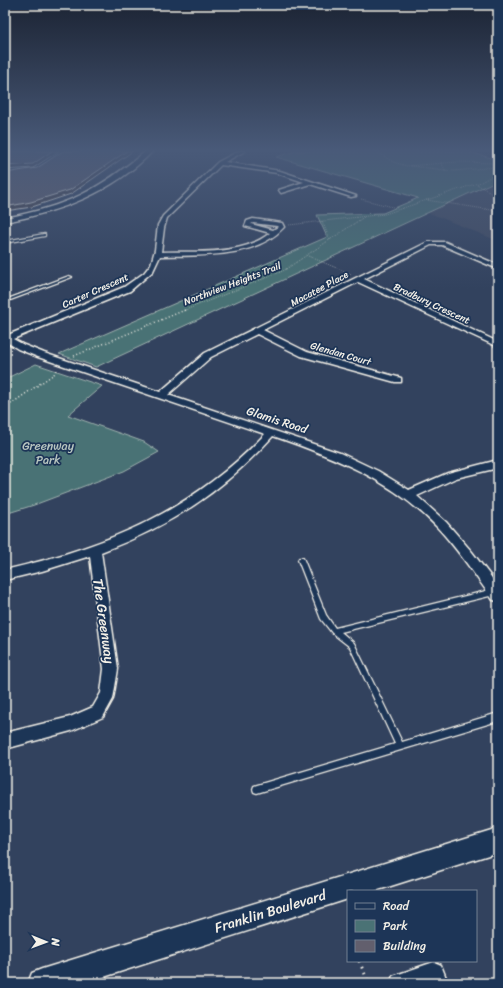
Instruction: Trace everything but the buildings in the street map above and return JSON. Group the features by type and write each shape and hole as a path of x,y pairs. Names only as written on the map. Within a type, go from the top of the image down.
{"main road":[{"name":"Franklin Boulevard","path":"42,983 498,840"}],"street":[{"path":"5,220 58,207 84,197"},
{"name":"Carter Crescent","path":"6,338 127,289 148,273 156,263 159,254 160,228 165,217 185,197"},
{"path":"159,254 238,250 276,233 282,225 257,221 249,222 247,225 276,233"},
{"name":"Macatee Place","path":"161,396 208,356 430,243 443,243 498,267"},
{"name":"Bradbury Crescent","path":"358,279 498,345"},
{"name":"Glendan Court","path":"258,331 309,356 398,380"},
{"name":"Glamis Road","path":"6,338 41,355 351,460 381,476 409,495 434,517 457,542 497,593"},
{"path":"5,575 95,550 162,520 196,500 226,479 272,432"},
{"path":"409,495 423,487 457,474 498,464"},
{"name":"The Greenway","path":"5,741 71,724 98,712 108,694 111,669 95,550"},
{"path":"400,983 434,972 438,983"}],"lane":[{"path":"5,242 44,234"},
{"path":"5,301 70,277"},
{"path":"301,560 323,617 334,631 352,645 400,746"},
{"path":"334,631 497,593"},
{"path":"257,788 498,716"}],"path":[{"path":"357,197 398,208"},
{"name":"Northview Heights Trail","path":"72,358 89,349 218,296 261,281 289,268 364,217 385,214 398,208 434,197"},
{"path":"424,200 498,210"},
{"path":"282,225 364,217"},
{"path":"322,221 330,240"},
{"path":"308,256 352,274 358,279"},
{"path":"5,408 54,374 60,366"},
{"path":"359,962 369,983"}],"shaded area":[{"path":"460,197 498,197 498,241 427,212"}],"green space":[{"path":"415,197 461,197 96,367 59,354 327,237 317,215 383,213 418,198"},
{"name":"Greenway Park","path":"36,364 102,386 68,415 144,442 159,452 124,471 34,505 5,514 5,379"}]}
